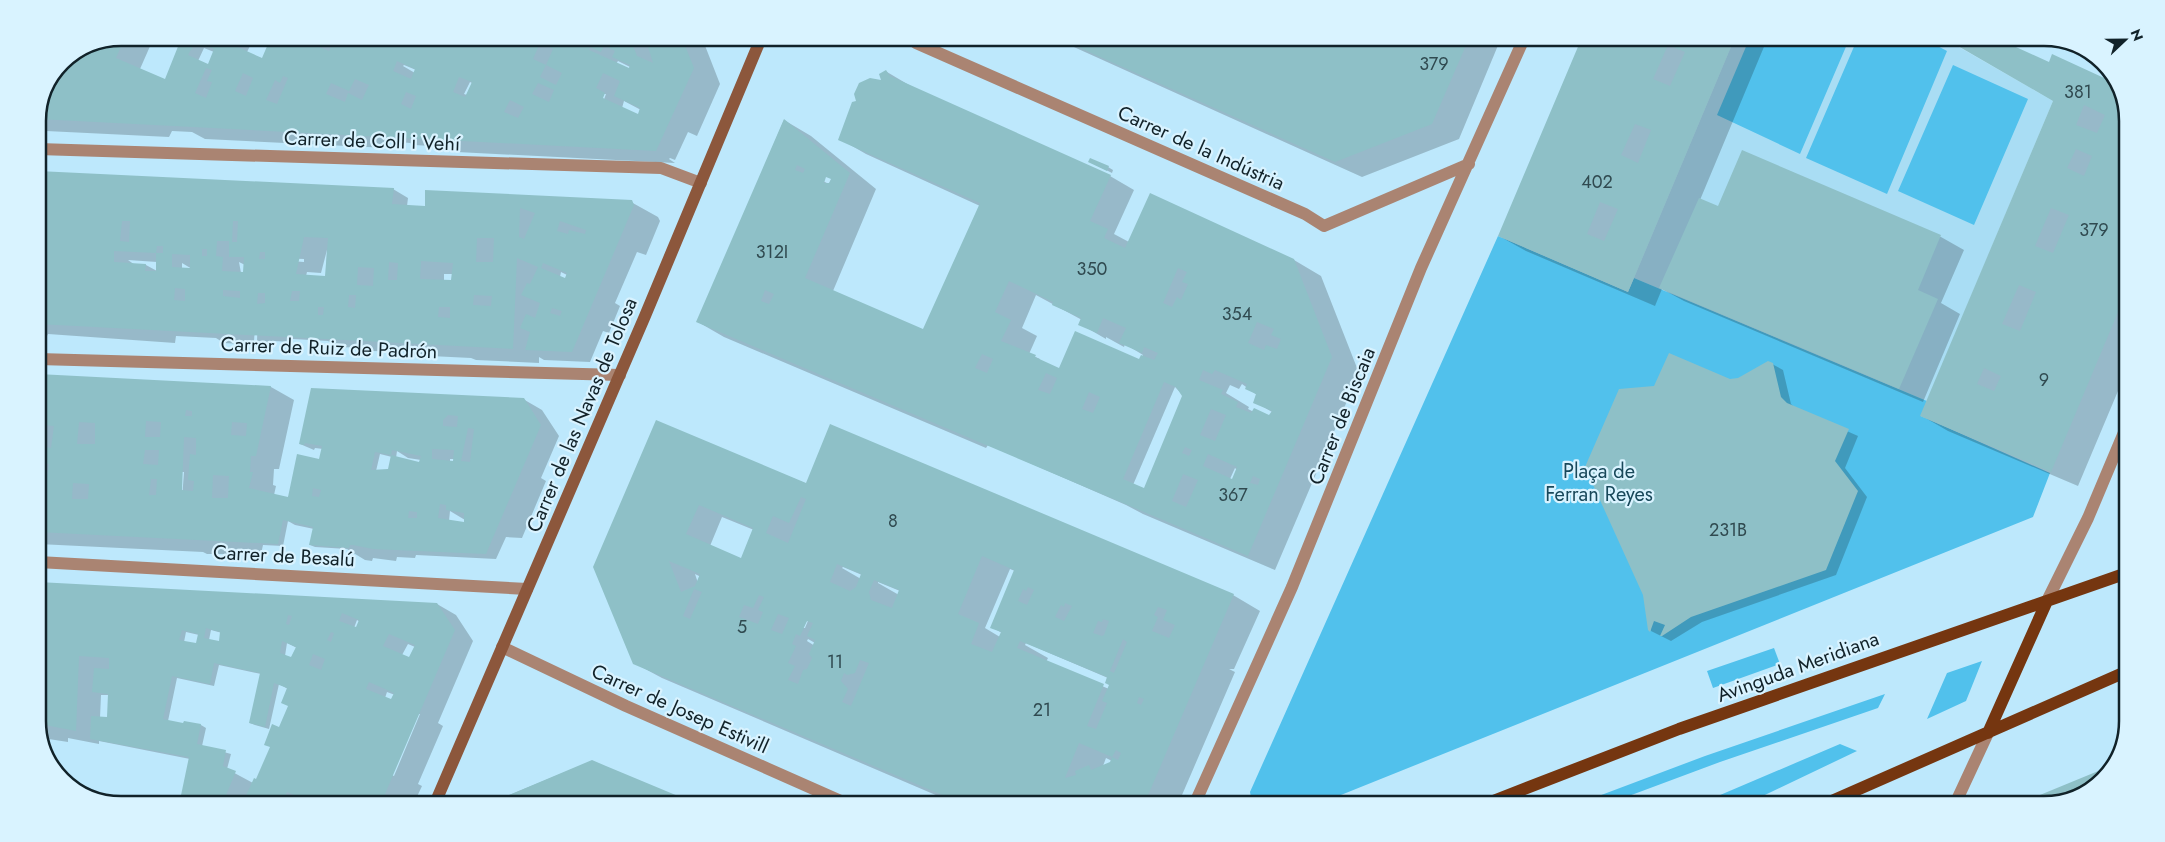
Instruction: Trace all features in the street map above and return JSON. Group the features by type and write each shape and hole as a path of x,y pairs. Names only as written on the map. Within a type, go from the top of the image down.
{"main road":[{"name":"Carrer de las Navas de Tolosa","path":"438,796 702,183 758,46"},
{"name":"Avinguda Meridiana","path":"1506,796 1689,726 2119,576"},
{"path":"1988,733 2047,601"},
{"path":"1843,796 2119,675"}],"street":[{"name":"Carrer de la Indústria","path":"923,46 1305,214 1324,226 1469,164"},
{"name":"Carrer de Biscaia","path":"1198,796 1292,587 1421,268 1520,46"},
{"name":"Carrer de Coll i Vehí","path":"46,149 661,168 702,183"},
{"name":"Carrer de Ruiz de Padrón","path":"46,359 620,375"},
{"path":"2047,601 2088,518 2119,444"},
{"name":"Carrer de Besalú","path":"46,562 527,590"},
{"name":"Carrer de Josep Estivill","path":"502,647 626,706 829,796"},
{"path":"1959,796 1988,733"}],"shaded area":[{"path":"1731,46 1957,46 2053,101 1927,401 1634,278"}],"green space":[{"path":"1746,46 1846,46 1800,154 1717,115"},
{"path":"1854,46 1938,46 1947,51 1887,194 1806,158"},
{"path":"1953,65 2028,99 1974,225 1898,191"},
{"name":"Plaça de Ferran Reyes","path":"1498,236 1628,292 1634,278 1927,401 1921,416 2050,473 2033,517 1338,796 1251,796 1250,792"},
{"path":"1774,648 1780,664 1713,688 1707,671"},
{"path":"1982,661 1966,701 1927,719 1947,673"},
{"path":"1885,694 1878,708 1720,762 1629,796 1599,796 1705,756"},
{"path":"1840,744 1857,751 1763,796 1718,796"}],"building":[{"path":"121,46 116,58 165,79 178,46 193,46 188,55 208,64 214,49 206,46 235,46 262,58 267,46 317,46 329,51 331,46 539,46 533,59 546,65 553,49 547,46 604,46 601,52 590,47 589,50 629,68 630,65 612,57 615,51 606,46 633,46 637,56 653,63 648,46 685,46 694,68 656,151 46,119 52,93 68,68 93,52 107,48","holes":["397,61 415,69 411,79 393,71","546,65 562,73 556,85 540,77","206,68 212,70 207,81 212,82 206,98 195,93","243,73 253,78 246,96 235,91","603,73 620,81 614,96 640,108 638,114 603,98 605,93 596,88","283,76 288,78 277,104 266,100 275,80 280,83","459,77 472,82 465,97 453,92","355,79 369,85 362,100 348,93 345,102 326,94 331,83 349,91","538,83 554,90 549,102 532,94","406,92 416,96 411,109 401,104","510,100 524,107 518,118 504,112"]},
{"path":"1076,46 1466,46 1432,124 1335,162"},
{"path":"1578,46 1668,46 1653,79 1670,86 1685,52 1670,46 1731,46 1628,292 1498,236","holes":["1635,124 1651,130 1638,163 1621,155","1600,202 1618,209 1604,241 1587,234"]},
{"path":"1958,46 2014,46 2049,62 2052,54 2105,78 2116,102 2119,116 2119,310 2051,472 1920,416 2053,101","holes":["2084,105 2105,115 2097,133 2076,125","2076,149 2092,156 2084,176 2067,168","2051,208 2069,215 2053,253 2035,246","2019,285 2036,292 2020,331 2002,324","1984,368 2001,376 1994,391 1977,384"]},
{"path":"886,70 890,76 1111,175 1090,221 1108,229 1104,238 1125,248 1150,193 1294,259 1332,357 1248,556 696,322 784,119 850,173 805,278 923,329 980,203 838,140 852,102 856,101 854,94 859,83 870,78 881,80 879,74","holes":["797,165 805,169 803,173 795,170","826,177 831,179 829,183 824,183","1178,268 1187,272 1182,282 1188,284 1181,300 1177,297 1172,307 1163,303","1009,281 1053,302 1052,305 1081,318 1078,325 1097,333 1103,318 1126,328 1119,343 1142,353 1144,347 1158,353 1154,360 1141,355 1139,359 1075,331 1059,368 1035,357 1036,355 1001,341 1011,320 995,312","765,290 774,294 769,304 761,301","1257,322 1274,329 1271,335 1281,339 1277,349 1266,345 1264,350 1248,343","982,354 993,359 987,373 975,368","1203,370 1212,374 1215,370 1247,384 1245,389 1256,394 1253,403 1272,411 1269,415 1254,408 1251,413 1236,407 1238,402 1221,394 1223,390 1199,380","1046,373 1057,378 1050,394 1038,390","1164,382 1176,387 1182,396 1144,488 1123,479","1089,392 1100,397 1093,413 1082,409","1211,409 1226,415 1215,441 1200,435","1185,447 1192,450 1189,456 1182,453","1208,454 1237,467 1232,479 1203,466","1183,474 1198,480 1186,507 1172,501","1253,476 1260,479 1258,485 1250,483"]},
{"path":"1742,150 1941,235 1918,290 1938,299 1899,389 1659,288 1699,198 1718,206"},
{"path":"1090,158 1109,166 1107,171 1088,162"},
{"path":"46,171 394,188 392,204 425,206 425,190 632,200 634,205 572,352 525,350 530,332 520,328 526,314 535,318 540,303 521,295 527,283 530,284 538,267 517,258 513,349 46,324","holes":["520,208 535,213 524,239 519,237","122,221 130,221 129,242 120,241","233,221 238,221 237,242 232,242","560,221 586,230 585,234 569,230 568,234 557,231","304,237 328,238 325,276 296,274","477,238 494,238 493,262 476,262","217,241 229,241 229,257 244,257 243,272 222,271 223,257 216,256","157,246 163,246 163,253 156,253","202,249 207,249 207,256 202,256","114,251 156,253 156,271 145,271 146,264 114,262","260,252 265,252 265,259 259,259","172,254 190,255 190,268 172,267","421,261 453,263 451,280 420,279","389,262 398,263 397,280 388,280","543,263 567,273 565,278 541,268","358,267 374,268 373,286 357,285","175,288 185,289 185,301 174,300","223,290 240,291 240,298 223,296","292,291 300,291 299,301 290,301","258,293 265,293 265,303 257,304","349,295 356,295 355,308 348,307","474,295 492,296 491,306 473,305","318,307 324,307 323,315 318,315","439,307 450,307 450,318 438,317","552,308 562,311 560,316 550,313"]},
{"path":"1669,353 1730,379 1738,378 1768,361 1773,363 1781,397 1787,403 1849,429 1835,461 1858,491 1826,570 1691,617 1660,636 1665,625 1654,621 1650,632 1648,630 1643,595 1585,467 1619,389 1654,386"},
{"path":"46,374 271,386 256,456 251,456 250,472 253,472 249,488 288,497 297,454 319,459 322,446 305,443 304,445 299,444 311,388 524,398 541,425 486,554 373,549 353,545 350,545 349,548 309,545 313,527 283,520 278,544 46,532 46,483 49,464 46,463 46,447 51,448 54,426 46,425","holes":["186,410 192,411 192,416 185,416","448,415 458,416 457,427 443,426 443,420","146,421 161,422 160,437 145,437","79,422 95,423 95,444 77,444","232,422 247,423 246,436 231,435","468,428 474,429 470,462 461,461","184,437 196,438 196,455 190,454 188,480 194,481 193,491 182,490","432,449 454,450 453,461 432,459","145,450 159,450 158,465 143,464","392,450 421,456 419,462 391,455","375,452 391,455 388,469 371,470","213,475 229,476 228,498 212,498","151,479 157,479 156,495 149,495","73,483 89,484 88,499 72,499","313,488 321,490 319,497 312,496","440,504 446,505 446,510 464,513 464,522 438,518","409,511 417,512 417,518 408,518"]},
{"path":"656,420 806,483 830,424 1234,594 1148,796 945,796 633,664 593,567","holes":["801,497 806,499 788,543 766,533 773,516 789,523","699,505 753,528 741,558 686,534","982,556 1014,570 990,628 1001,632 992,652 971,644 979,623 958,614","669,561 700,574 695,586 681,592","837,564 861,574 856,587 850,591 830,582","874,580 899,590 892,608 871,600 869,592","1028,587 1034,590 1027,605 1018,601 1023,589 1026,591","694,589 702,592 690,619 683,616","759,595 764,597 758,610 763,612 758,624 739,617 744,605 753,608","1065,603 1072,606 1064,621 1055,617 1061,605 1064,607","1158,607 1167,610 1163,620 1175,625 1169,638 1152,631 1158,617 1154,615","778,614 789,618 782,634 771,630","1103,619 1109,621 1104,635 1093,633 1098,621 1102,622","807,621 813,623 807,636 815,640 809,654 812,658 807,669 803,670 798,684 788,680 795,666 788,663 796,646 792,644 796,634 800,636","1123,639 1127,642 1114,673 1110,671","1020,641 1107,677 1105,683 1109,685 1102,701 1107,703 1096,729 1087,726 1104,684 1017,648","860,660 869,663 851,706 842,702 848,689 841,681 844,673 847,675 855,673","1139,697 1144,699 1141,705 1137,703","1079,743 1112,757 1110,762 1091,770 1089,765 1075,771 1076,775 1065,778","1116,750 1121,753 1118,760 1112,757"]},
{"path":"46,582 437,603 455,630 384,796 296,796 287,792 285,796 246,796 254,778 256,779 270,747 264,745 272,724 279,727 288,706 281,703 287,688 274,683 265,727 249,723 260,673 214,663 210,684 172,676 163,719 201,724 197,744 226,750 223,766 236,771 226,796 181,796 189,757 90,739 91,716 107,717 108,694 92,692 94,668 109,669 109,658 79,656 76,731 46,725","holes":["342,613 359,620 356,627 339,621","288,615 292,616 289,625 286,624","206,628 220,632 219,641 204,638","182,630 198,634 196,643 179,640","331,632 334,633 331,642 327,640","389,634 415,645 409,657 383,646","282,641 296,647 291,657 280,653","313,654 325,659 321,670 309,665","369,682 394,693 391,699 366,689"]},
{"path":"592,760 678,796 507,796"},
{"path":"2100,770 2085,783 2072,790 2054,795 2038,796"}]}
